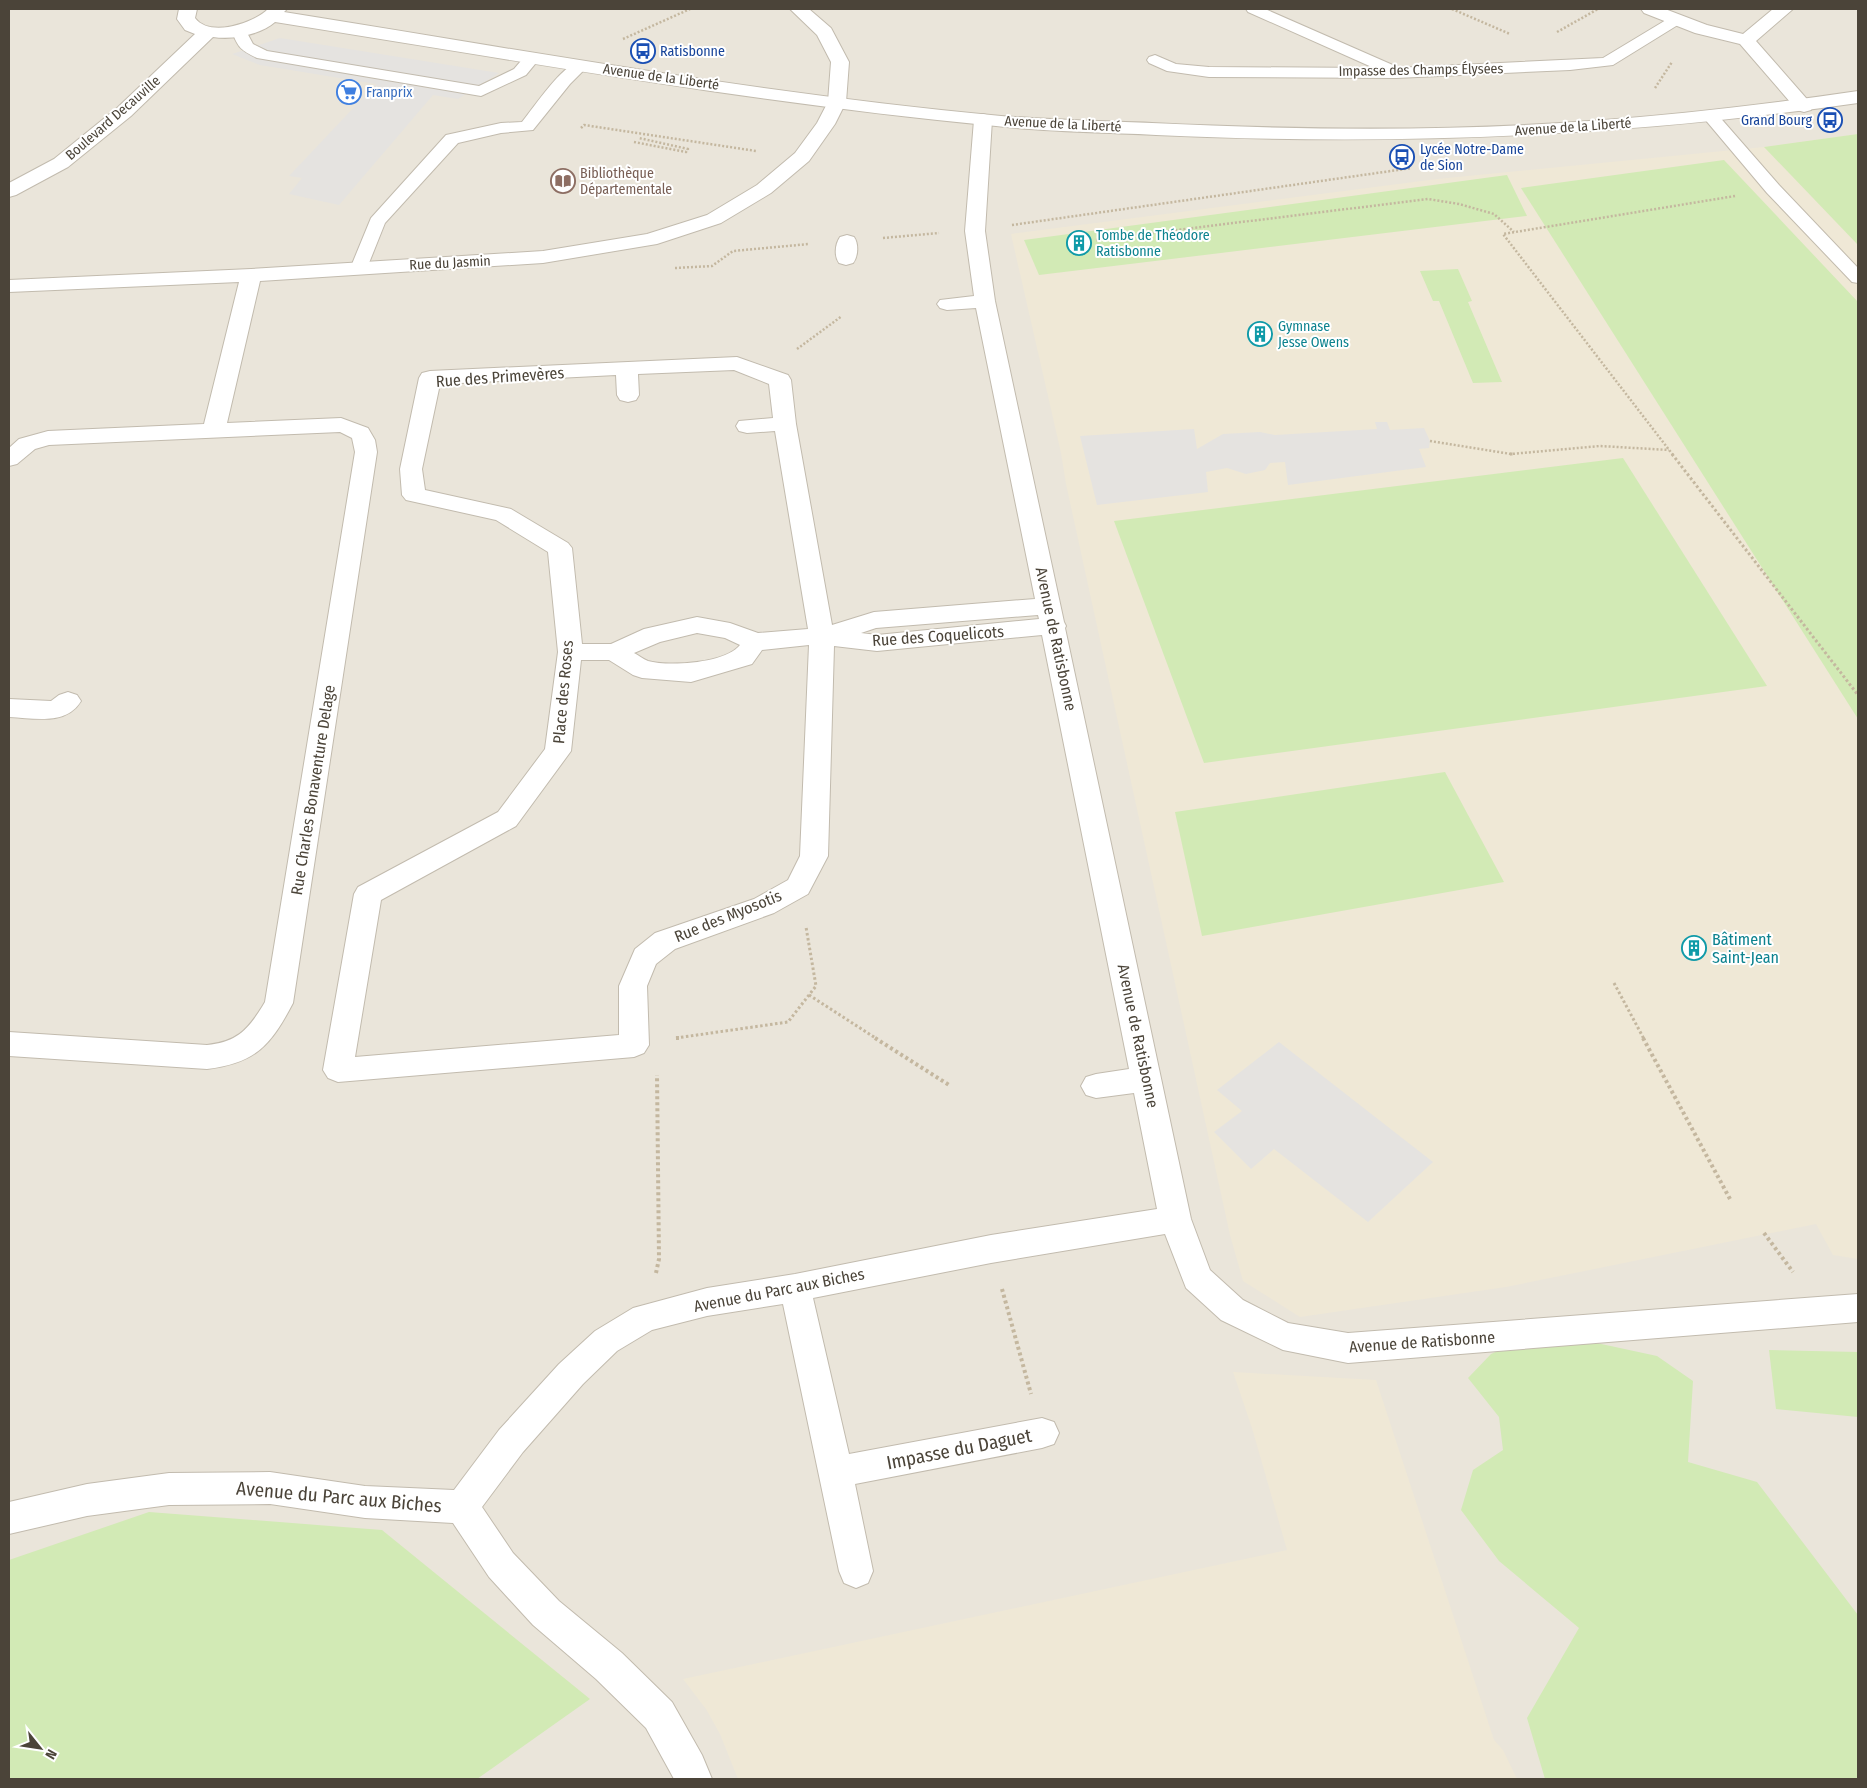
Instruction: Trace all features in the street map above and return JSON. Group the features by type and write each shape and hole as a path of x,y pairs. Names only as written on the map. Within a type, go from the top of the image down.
{"street":[{"path":"188,9 185,14 186,21 193,27 208,32 240,32 255,27 276,13"},
{"path":"799,9 825,32 840,62 837,102"},
{"path":"1650,9 1701,29 1746,40 1804,106"},
{"path":"1746,40 1784,9"},
{"name":"Avenue de la Liberté","path":"276,13 574,65 837,102 983,120 1218,133 1413,134 1528,131 1712,117 1804,106 1858,97"},
{"name":"Boulevard Decauville","path":"9,191 61,163 124,112 208,32"},
{"name":"Rue du Jasmin","path":"9,286 251,275 542,258 650,240 714,219 764,189 802,157 826,124 837,102"},
{"name":"Avenue de Ratisbonne","path":"983,120 975,231 986,301 1175,1219 1197,1278 1232,1310 1283,1336 1348,1348 1858,1308"},
{"path":"214,430 251,275"},
{"path":"947,304 986,301"},
{"name":"Rue des Primevères","path":"414,495 411,469 430,378 627,370 737,363 780,380 785,424 822,636"},
{"path":"627,370 628,395"},
{"path":"747,426 785,424"},
{"name":"Rue Charles Bonaventure Delage","path":"9,458 27,444 48,438 341,425 358,430 364,437 366,452 279,1003 266,1028 250,1044 227,1055 208,1056 9,1044"},
{"name":"Place des Roses","path":"414,495 503,514 560,548 570,652 558,752 507,819 368,894 338,1070 634,1045"},
{"name":"Rue des Coquelicots","path":"570,652 614,652 653,634 697,625 730,631 755,642 822,636 877,643 1051,616"},
{"name":"Rue des Myosotis","path":"634,1045 633,986 645,957 665,940 764,906 798,887 814,856 822,636"},
{"path":"614,652 642,669 691,673 743,658 755,642"},
{"path":"9,708 56,710 68,701"},
{"path":"1096,1086 1147,1079"},
{"name":"Avenue du Parc aux Biches","path":"462,1507 511,1441 571,1374 606,1341 644,1318 707,1302 795,1288 991,1249 1175,1219"},
{"path":"795,1288 856,1571"},
{"name":"Impasse du Daguet","path":"836,1472 1042,1433"},
{"name":"Avenue du Parc aux Biches","path":"9,1518 87,1500 169,1489 270,1488 365,1502 462,1507"},
{"name":"Avenue du Parc aux Biches","path":"462,1507 502,1565 546,1613 609,1666 659,1715 689,1768 693,1779"}],"lane":[{"path":"1254,9 1396,73"},
{"name":"Impasse des Champs Élysées","path":"1156,60 1173,68 1209,72 1396,73 1607,62 1676,20"},
{"path":"240,32 246,48 262,55 481,90 520,72 532,58"},
{"path":"359,269 377,222 452,139 501,128 527,127 564,81 574,65"},
{"path":"1712,117 1737,149 1773,189 1858,278"}],"path":[{"path":"574,65 690,9"},
{"path":"1452,9 1510,34"},
{"path":"1550,36 1598,9"},
{"path":"1647,122 1642,109 1684,44 1701,29"},
{"path":"581,128 584,126 700,143"},
{"path":"629,145 641,135"},
{"path":"634,142 686,152 688,149 639,138"},
{"path":"975,231 1417,168"},
{"path":"1773,189 1503,234 1858,695"},
{"path":"1096,240 1428,199 1459,204 1494,214 1514,232"},
{"path":"765,374 842,316"},
{"path":"1430,441 1511,454 1600,446 1670,450"},
{"path":"644,1318 659,1259 657,1074 634,1045 788,1022 816,986 798,887"},
{"path":"1614,983 1730,1199"},
{"path":"809,995 949,1085"},
{"name":"Impasse du Daguet","path":"991,1249 1042,1433"}],"shaded area":[{"path":"9,9 1858,9 1858,1779 9,1779"},
{"path":"280,38 499,73 458,99 433,95 339,205 289,194 302,178 289,176 376,84 260,65 232,54"},
{"path":"1858,134 1858,1259 1833,1255 1816,1224 1506,1287 1300,1317 1243,1281 1230,1235 1066,484 1061,453 1011,234 1437,179 1764,147"},
{"path":"1375,422 1387,422 1390,430 1424,428 1430,441 1429,448 1419,449 1426,467 1288,485 1285,462 1270,463 1265,470 1246,474 1227,468 1206,472 1208,492 1097,505 1080,436 1194,429 1197,449 1223,434 1260,432 1275,435 1377,429"},
{"path":"1279,1042 1433,1162 1368,1222 1274,1149 1251,1169 1214,1132 1242,1111 1217,1090"},
{"path":"1233,1372 1376,1380 1494,1740 1503,1750 1517,1779 738,1779 720,1734 706,1709 683,1679 1287,1550 1252,1428"}],"green space":[{"path":"1858,134 1858,245 1764,147"},
{"path":"1724,160 1858,302 1858,719 1521,188"},
{"path":"1507,175 1527,216 1039,275 1024,240"},
{"path":"1458,269 1472,301 1468,302 1502,382 1473,383 1439,301 1433,301 1420,271"},
{"path":"1623,458 1767,686 1204,763 1114,521"},
{"path":"1445,772 1504,882 1202,936 1175,812"},
{"path":"1541,1331 1657,1356 1693,1381 1688,1462 1757,1482 1858,1615 1858,1779 1545,1779 1527,1718 1579,1628 1499,1561 1461,1510 1473,1470 1503,1450 1499,1417 1468,1378 1491,1354"},
{"path":"1769,1350 1858,1352 1858,1417 1776,1409"},
{"path":"149,1512 382,1530 590,1699 477,1779 9,1779 9,1560"}],"place":[{"name":"Ratisbonne","path":"643,51"},
{"name":"Franprix","path":"349,92"},
{"name":"Grand Bourg","path":"1830,120"},
{"name":"Lycée Notre-Dame de Sion","path":"1402,157"},
{"name":"Bibliothèque Départementale","path":"563,181"},
{"name":"Tombe de Théodore Ratisbonne","path":"1079,243"},
{"name":"Gymnase Jesse Owens","path":"1260,334"},
{"name":"Bâtiment Saint-Jean","path":"1694,948"}]}
